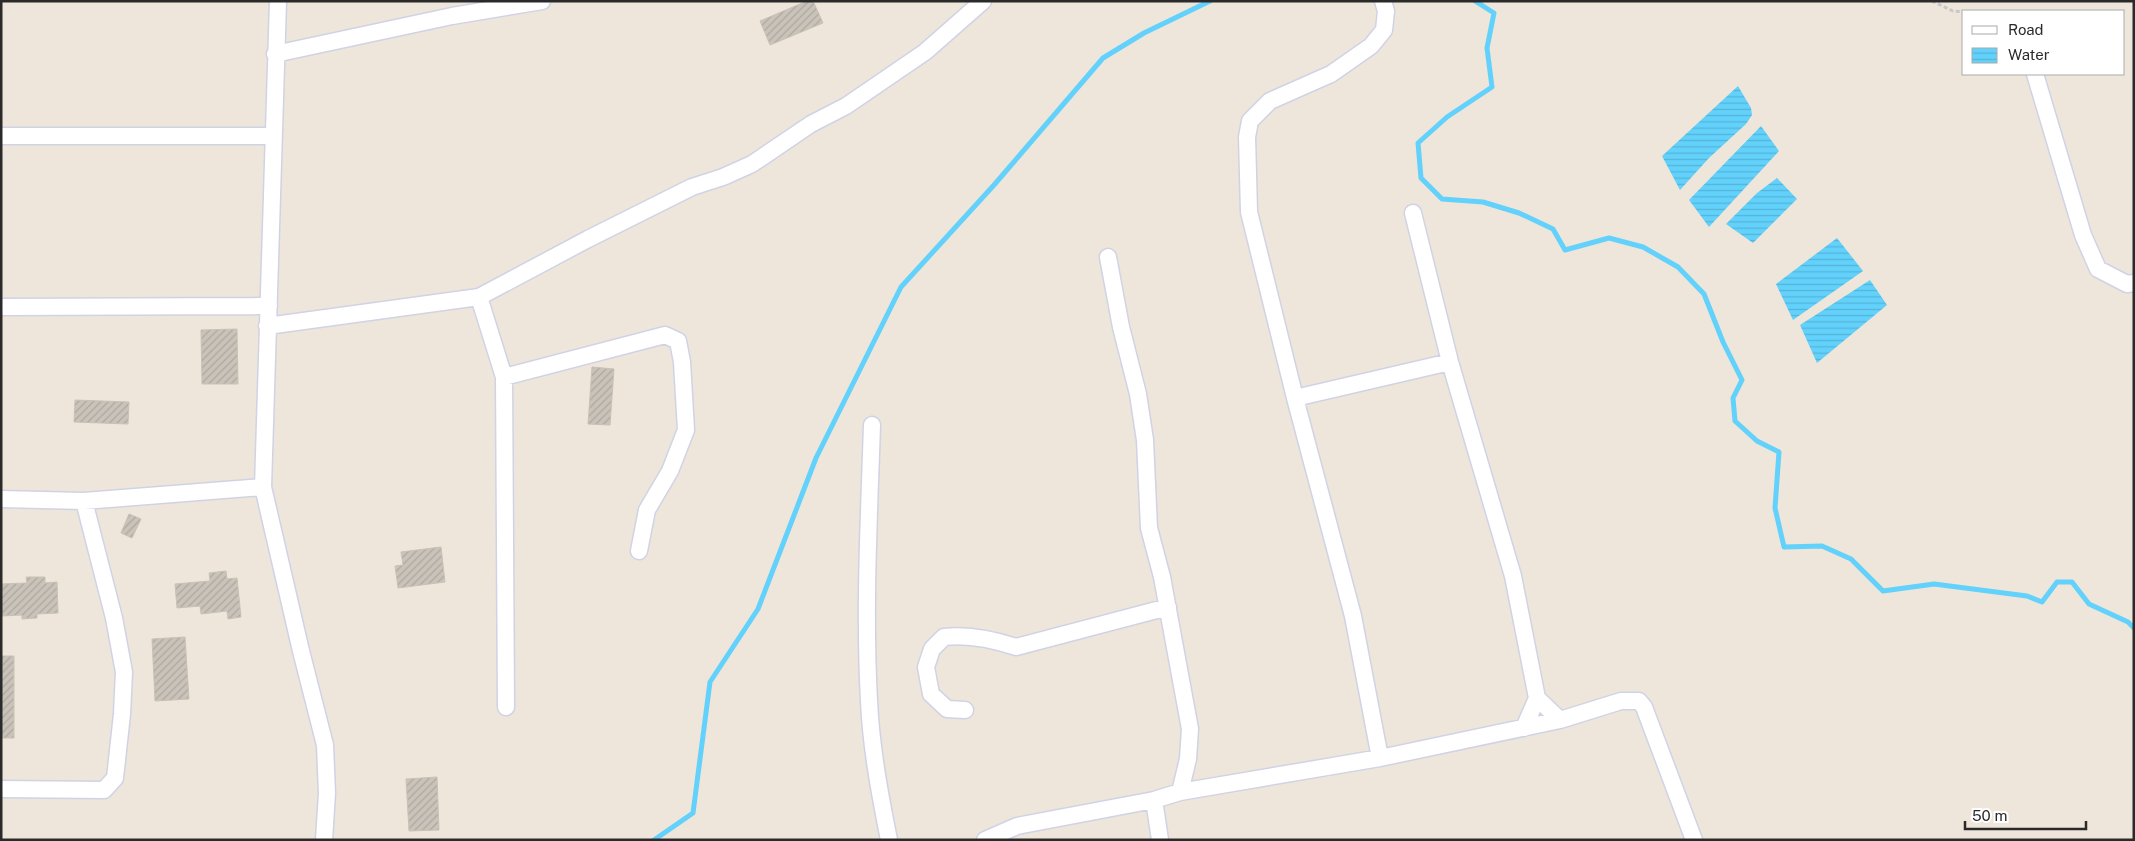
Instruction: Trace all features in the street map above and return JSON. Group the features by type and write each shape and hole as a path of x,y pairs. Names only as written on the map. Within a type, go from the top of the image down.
{"street":[{"path":"278,1 263,487 325,745 327,793 324,840"},
{"path":"275,54 452,9 542,1"},
{"path":"267,326 479,297 588,239 692,187 723,178 752,164 811,124 846,106 925,52 983,1"},
{"path":"1380,758 1353,616 1295,398 1249,212 1247,137 1250,121 1270,101 1331,74 1371,46 1384,30 1386,11 1383,1"},
{"path":"2035,75 2083,234 2098,269 2127,284 2134,283"},
{"path":"1,136 274,136"},
{"path":"1412,213 1450,362 1513,576 1537,698 1524,728"},
{"path":"1108,257 1121,327 1138,394 1145,440 1149,528 1168,607 1190,728 1188,758 1180,792"},
{"path":"479,297 504,377 506,706"},
{"path":"1,307 269,306"},
{"path":"504,377 665,334 678,341 682,362 686,430 670,471 647,510 639,551"},
{"path":"1295,398 1450,362"},
{"path":"872,425 867,580 869,702 889,840"},
{"path":"1,499 84,502 263,487"},
{"path":"1,789 104,790 115,778 122,714 124,672 114,618 84,502"},
{"path":"965,710 947,709 931,694 926,667 932,649 944,637 964,635 1016,647 1168,607"},
{"path":"1537,698 1560,720"},
{"path":"985,840 1016,826 1154,800 1180,792 1380,758 1560,720 1621,701 1639,701 1644,706 1694,840"},
{"path":"1154,800 1160,840"}],"path":[{"path":"1932,1 1954,11 1962,12"}],"water":[{"path":"1738,86 1751,108 1752,115 1746,124 1709,158 1680,190 1662,156"},
{"path":"1761,126 1779,151 1709,227 1689,200"},
{"path":"1777,178 1797,199 1753,243 1726,224 1757,193"},
{"path":"1837,238 1863,271 1793,320 1776,284"},
{"path":"1870,280 1887,305 1817,363 1800,325"}],"building":[{"path":"807,1 813,1 823,23 770,45 760,21"},
{"path":"237,329 238,384 202,384 201,330"},
{"path":"592,367 614,369 610,425 588,424"},
{"path":"75,400 129,402 128,424 74,422"},
{"path":"129,514 141,519 132,538 121,533"},
{"path":"441,547 445,582 398,588 395,566 403,565 401,552"},
{"path":"226,571 227,579 237,578 241,617 228,619 227,611 201,614 200,606 177,608 175,584 210,581 209,573"},
{"path":"26,577 45,577 45,583 57,582 58,613 37,614 37,618 22,619 22,615 1,616 1,584 27,583"},
{"path":"185,637 189,699 155,701 152,639"},
{"path":"1,656 14,656 14,738 1,738"},
{"path":"437,777 439,830 409,831 406,779"}],"waterway":[{"path":"654,840 693,813 710,682 758,609 816,458 901,287 994,185 1103,58 1144,33 1210,1"},
{"path":"1475,1 1494,13 1487,48 1492,87 1447,117 1418,143 1421,178 1442,199 1483,202 1519,213 1553,229 1565,250 1609,238 1643,247 1678,267 1704,294 1723,342 1742,380 1733,398 1735,421 1757,441 1779,452 1775,508 1784,547 1822,546 1851,559 1883,591 1934,584 2027,596 2042,602 2057,582 2072,582 2089,604 2128,622 2134,628"}]}
